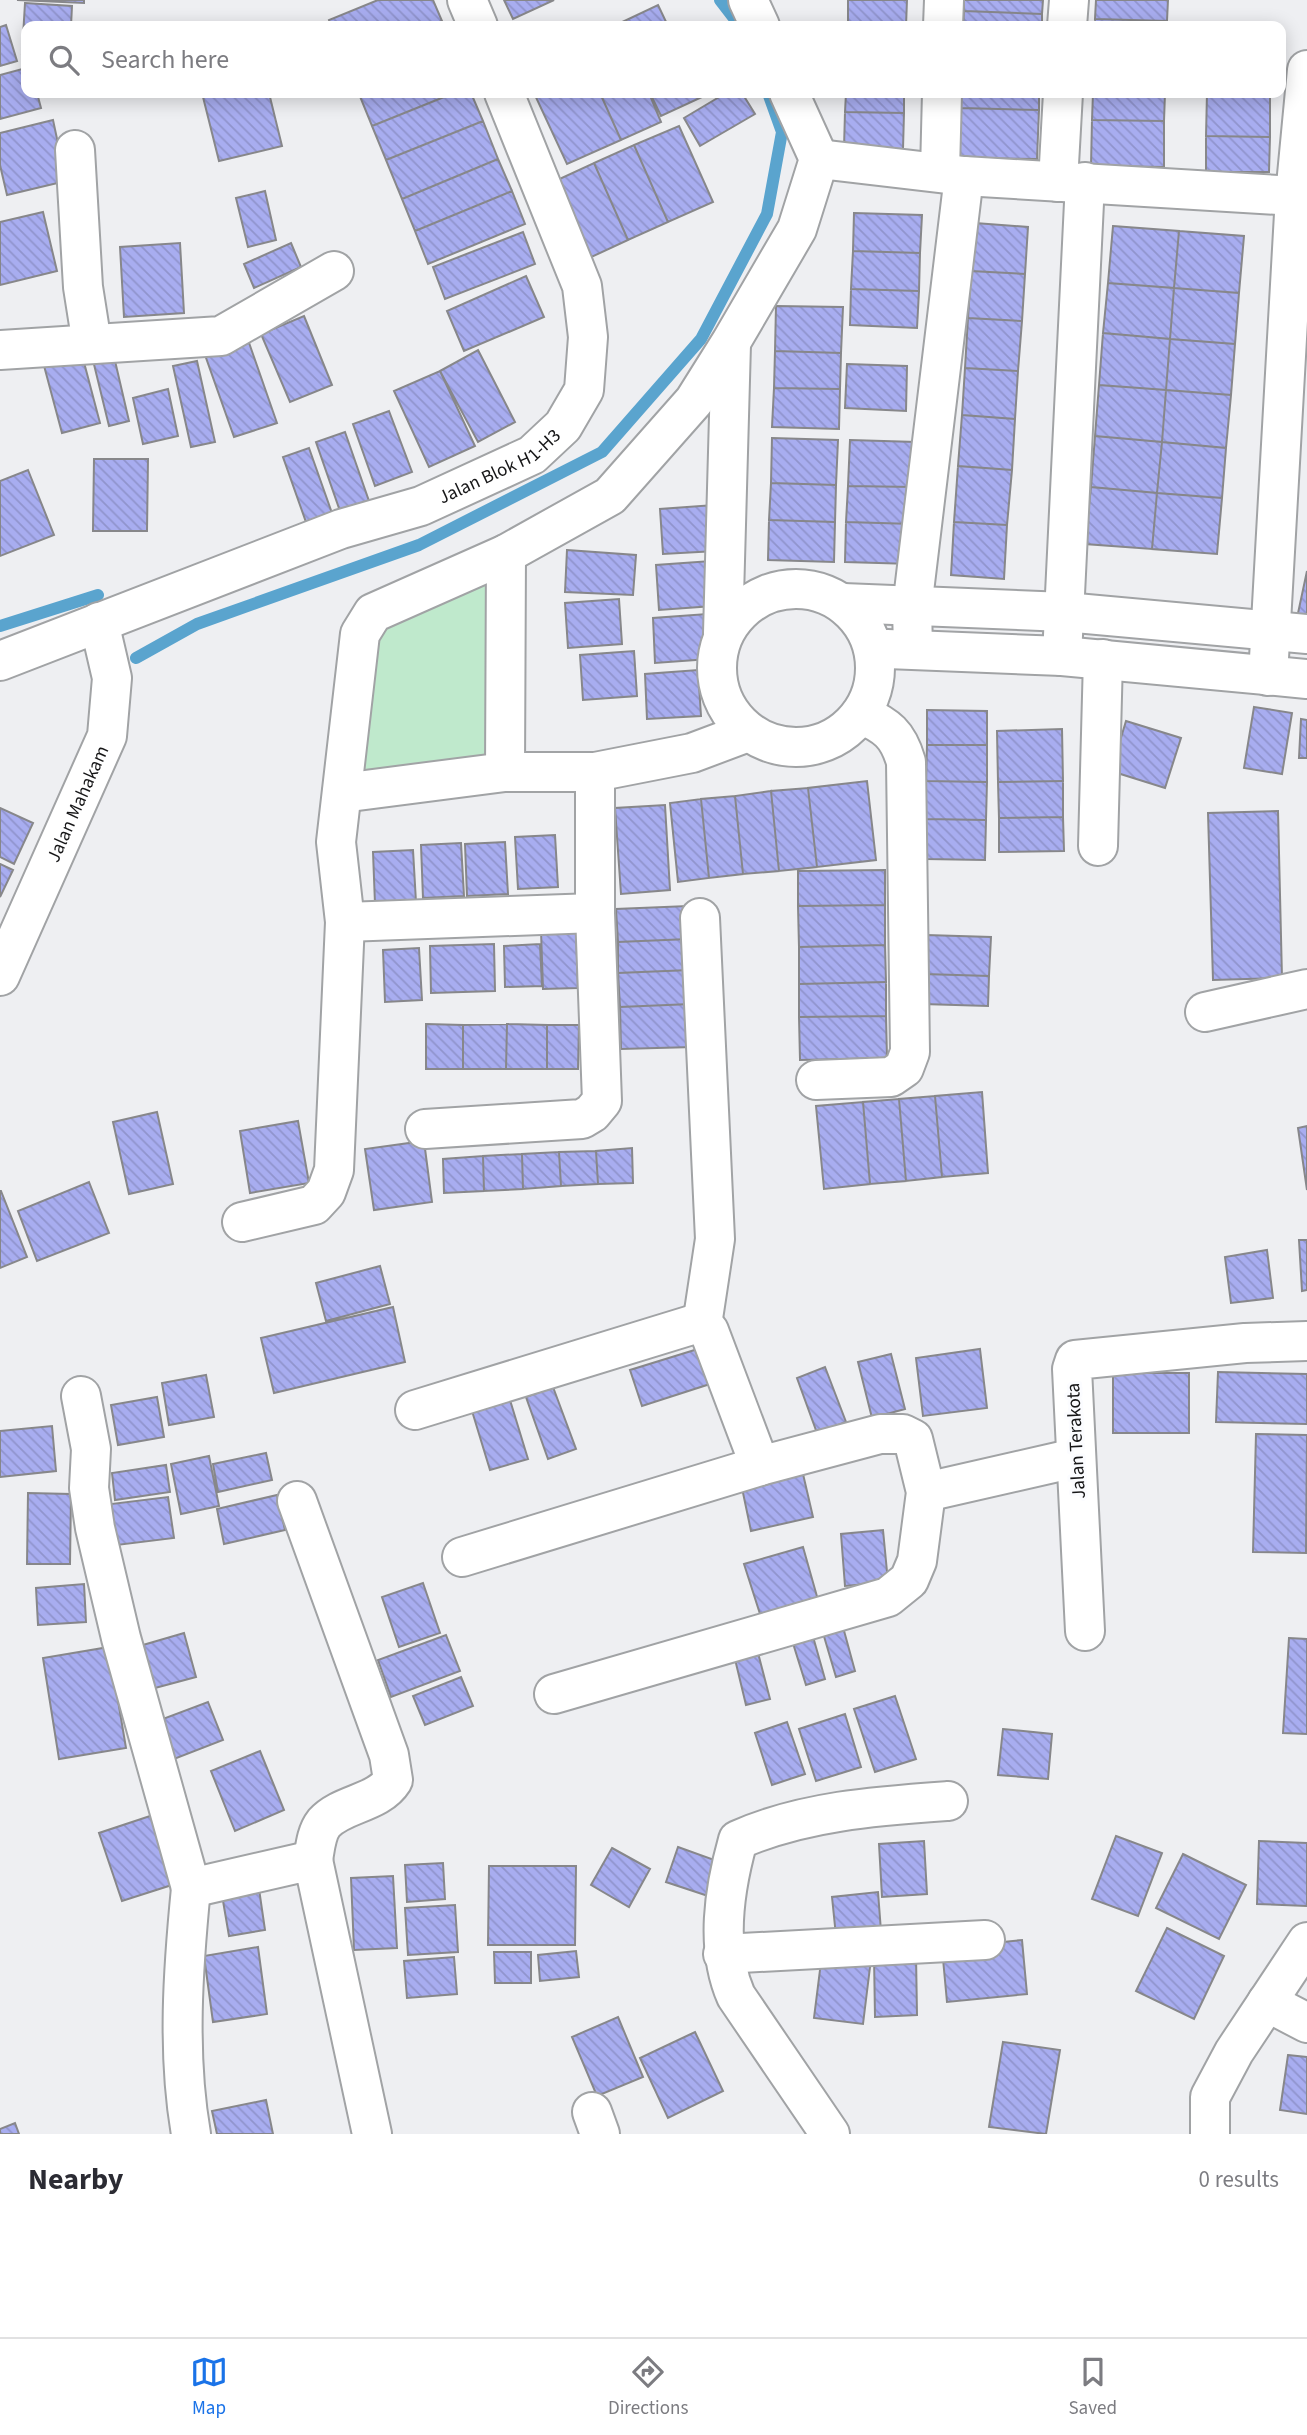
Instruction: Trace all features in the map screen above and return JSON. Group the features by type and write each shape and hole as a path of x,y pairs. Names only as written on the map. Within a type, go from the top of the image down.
{"street":[{"path":"467,0 476,21"},
{"path":"748,0 758,21"},
{"path":"943,21 944,0"},
{"path":"1068,21 1069,0"},
{"path":"1268,676 1289,632 1295,196 1307,70"},
{"name":"Jalan Blok H1-H3","path":"0,661 341,529 421,506 532,454 563,426 584,390 589,337 582,286 506,98"},
{"path":"242,1222 314,1205 327,1192 334,1170 345,922 336,842 360,634 373,613 506,554 610,496 694,401 797,229 819,159 791,98"},
{"path":"912,648 912,608 952,173 943,98"},
{"path":"1062,656 1074,374 1072,182 1064,98"},
{"path":"75,150 83,287 92,344"},
{"path":"819,159 952,173 1295,196"},
{"path":"0,349 221,336 334,271"},
{"path":"731,341 723,633 716,660 718,687 729,713 748,732 771,744 796,748 821,744 844,732 861,714 875,682 874,649 863,623 844,603"},
{"path":"505,772 506,554"},
{"path":"723,633 740,610 763,595 790,588 818,591 844,603 912,608 1065,612 1289,632"},
{"name":"Jalan Mahakam","path":"0,976 107,736 112,678 99,622"},
{"path":"874,649 912,648 1062,656 1307,678"},
{"path":"1098,846 1103,659"},
{"path":"816,1080 891,1077 904,1068 910,1052 906,762 900,741 880,723 861,714"},
{"path":"342,793 505,772 595,772 692,753 748,732"},
{"path":"425,1129 582,1119 592,1113 602,1101 595,913 595,772"},
{"path":"345,922 595,913"},
{"path":"699,918 715,1239 702,1325"},
{"path":"1205,1012 1307,989"},
{"path":"415,1410 695,1324 702,1325 709,1331 760,1466"},
{"name":"Jalan Terakota","path":"1085,1631 1075,1458 1072,1369 1075,1360 1245,1343 1307,1341"},
{"path":"81,1396 91,1449 89,1488 95,1528 121,1638 191,1888 183,2027 185,2098 191,2134"},
{"path":"462,1557 760,1466 880,1434 903,1434 913,1439 926,1492 917,1561 909,1580 888,1597 554,1694"},
{"path":"926,1492 1075,1458"},
{"path":"297,1501 389,1755 393,1780 387,1790 324,1823 316,1839 313,1860 372,2134"},
{"path":"830,2134 736,1996 723,1954 730,1866 738,1840 768,1827 806,1818 892,1805 948,1801"},
{"path":"191,1888 313,1860"},
{"path":"723,1954 985,1940"},
{"path":"1208,2133 1210,2097 1307,1942"},
{"path":"1267,2002 1307,2023"}],"green space":[{"path":"506,554 505,772 342,793 360,634"}],"building":[{"path":"17,0 84,0 84,3"},
{"path":"378,0 433,0 442,21 329,21"},
{"path":"504,0 554,0 513,19"},
{"path":"848,0 907,0 906,21 848,21"},
{"path":"964,0 1043,0 1042,14 964,11"},
{"path":"1096,0 1168,0 1167,21 1095,19"},
{"path":"25,3 72,6 71,21 24,21"},
{"path":"658,5 666,21 624,21"},
{"path":"964,11 1042,14 1042,21 963,21"},
{"path":"1095,19 1167,21 1095,21"},
{"path":"6,25 17,61 0,66 0,27"},
{"path":"21,69 21,98 38,98 41,108 0,119 0,75"},
{"path":"203,98 270,98 282,146 219,161"},
{"path":"361,98 442,98 372,126"},
{"path":"442,98 473,98 483,121 386,160 372,126"},
{"path":"536,98 602,98 621,140 567,164"},
{"path":"602,98 651,98 661,122 621,140"},
{"path":"652,98 700,98 661,116"},
{"path":"718,98 745,98 755,114 700,146 684,118"},
{"path":"846,98 904,98 904,113 845,112"},
{"path":"961,98 1039,98 1039,110 961,108"},
{"path":"1093,98 1165,98 1164,121 1092,120"},
{"path":"1207,98 1270,98 1270,137 1206,136"},
{"path":"961,108 1039,110 1037,159 959,158"},
{"path":"845,112 904,113 903,149 844,148"},
{"path":"53,120 66,181 7,195 0,165 0,133"},
{"path":"1092,120 1164,121 1164,167 1091,166"},
{"path":"483,121 498,159 402,199 386,160"},
{"path":"679,126 713,202 668,222 634,145"},
{"path":"1206,136 1270,137 1269,172 1206,172"},
{"path":"634,145 668,222 628,240 594,163"},
{"path":"498,159 512,191 415,231 402,199"},
{"path":"594,163 628,240 587,259 553,182"},
{"path":"265,191 276,240 248,247 236,198"},
{"path":"512,191 525,224 428,264 415,231"},
{"path":"43,212 57,271 0,285 0,222"},
{"path":"854,213 922,215 920,253 853,251"},
{"path":"975,223 1028,227 1025,274 971,271"},
{"path":"1113,226 1179,231 1174,288 1108,283"},
{"path":"1179,231 1244,236 1239,293 1174,288"},
{"path":"523,232 535,264 445,299 433,267"},
{"path":"180,243 184,313 124,317 120,247"},
{"path":"291,243 301,267 254,288 244,264"},
{"path":"853,251 920,253 919,291 851,289"},
{"path":"971,271 1025,274 1022,321 968,318"},
{"path":"526,276 544,317 464,351 447,311"},
{"path":"1108,283 1174,288 1170,339 1103,333"},
{"path":"1174,288 1239,293 1235,344 1170,339"},
{"path":"851,289 919,291 917,328 850,325"},
{"path":"776,306 843,307 841,353 775,351"},
{"path":"304,316 332,385 290,402 261,334"},
{"path":"968,318 1022,321 1018,371 965,368"},
{"path":"1103,333 1170,339 1166,390 1099,385"},
{"path":"247,337 277,423 234,437 204,352"},
{"path":"1170,339 1235,344 1231,395 1166,390"},
{"path":"112,348 129,421 109,426 91,352"},
{"path":"478,350 515,422 478,442 440,371"},
{"path":"81,351 100,423 62,433 43,362"},
{"path":"775,351 841,353 840,389 774,388"},
{"path":"197,361 215,442 191,447 173,366"},
{"path":"847,364 907,366 906,411 845,408"},
{"path":"965,368 1018,371 1015,419 962,415"},
{"path":"440,371 475,446 429,467 394,391"},
{"path":"1099,385 1166,390 1162,442 1095,436"},
{"path":"774,388 840,389 839,429 772,427"},
{"path":"168,389 178,436 143,444 133,398"},
{"path":"1166,390 1231,395 1226,448 1162,442"},
{"path":"389,411 412,472 375,486 353,424"},
{"path":"962,415 1015,419 1012,470 958,466"},
{"path":"345,432 370,504 341,514 316,442"},
{"path":"1095,436 1162,442 1157,493 1091,487"},
{"path":"772,438 838,440 836,485 771,483"},
{"path":"850,440 916,442 914,487 848,486"},
{"path":"1162,442 1226,448 1222,498 1157,493"},
{"path":"309,448 333,516 307,525 283,457"},
{"path":"94,459 148,459 147,531 93,531"},
{"path":"958,466 1012,470 1007,525 954,522"},
{"path":"28,470 54,535 0,556 0,481"},
{"path":"771,483 836,485 835,522 769,520"},
{"path":"848,486 914,487 913,524 846,522"},
{"path":"1091,487 1157,493 1152,549 1085,544"},
{"path":"1157,493 1222,498 1217,554 1152,549"},
{"path":"714,505 716,551 663,554 660,509"},
{"path":"769,520 835,522 834,562 768,560"},
{"path":"846,522 913,524 912,564 845,562"},
{"path":"954,522 1007,525 1004,579 951,575"},
{"path":"567,550 636,555 633,595 565,592"},
{"path":"711,561 713,606 659,610 656,565"},
{"path":"1307,571 1307,620 1297,618"},
{"path":"619,599 622,644 568,648 565,603"},
{"path":"707,614 709,659 655,663 653,618"},
{"path":"634,651 637,696 583,700 580,655"},
{"path":"698,670 701,716 647,719 645,674"},
{"path":"1254,707 1292,713 1282,774 1244,768"},
{"path":"927,710 987,711 987,745 927,745"},
{"path":"1301,719 1307,720 1307,758 1299,758"},
{"path":"1126,721 1181,738 1165,788 1111,771"},
{"path":"1062,729 1063,781 998,782 997,731"},
{"path":"927,745 987,745 987,782 926,781"},
{"path":"867,781 876,860 817,867 808,788"},
{"path":"926,781 987,782 986,820 926,819"},
{"path":"1063,781 1063,817 999,818 998,782"},
{"path":"808,788 817,867 779,871 771,791"},
{"path":"771,791 779,871 743,874 735,796"},
{"path":"735,796 743,874 709,878 701,799"},
{"path":"701,799 709,878 678,882 670,803"},
{"path":"665,805 670,890 621,894 615,808"},
{"path":"0,808 33,823 14,864 0,857"},
{"path":"1278,811 1282,978 1213,980 1208,813"},
{"path":"1063,817 1064,851 999,852 999,818"},
{"path":"926,819 986,820 985,860 926,859"},
{"path":"555,835 558,887 518,889 515,837"},
{"path":"505,842 508,894 467,896 465,844"},
{"path":"461,843 464,896 423,898 421,845"},
{"path":"413,850 416,902 375,904 373,852"},
{"path":"0,864 13,870 0,897"},
{"path":"885,870 885,905 798,906 798,871"},
{"path":"885,905 885,945 799,947 798,906"},
{"path":"688,906 689,939 618,942 616,909"},
{"path":"576,929 578,988 543,989 541,931"},
{"path":"926,935 991,937 989,976 924,974"},
{"path":"689,939 690,970 618,973 618,942"},
{"path":"494,944 495,991 431,993 430,946"},
{"path":"540,944 542,986 505,987 504,946"},
{"path":"885,945 886,982 799,984 799,947"},
{"path":"419,948 422,1000 385,1002 383,950"},
{"path":"690,970 691,1004 620,1007 618,973"},
{"path":"924,974 989,976 988,1006 923,1004"},
{"path":"886,982 886,1016 799,1017 799,984"},
{"path":"691,1004 693,1047 621,1049 620,1007"},
{"path":"886,1016 887,1058 800,1060 799,1017"},
{"path":"426,1024 463,1025 463,1069 426,1069"},
{"path":"507,1024 547,1025 547,1069 506,1069"},
{"path":"507,1024 506,1069 463,1069 463,1025"},
{"path":"547,1025 579,1025 578,1069 547,1069"},
{"path":"982,1092 988,1173 942,1177 935,1096"},
{"path":"935,1096 942,1177 906,1181 899,1099"},
{"path":"899,1099 906,1181 870,1184 863,1102"},
{"path":"863,1102 870,1184 824,1189 816,1106"},
{"path":"157,1112 173,1184 129,1194 113,1122"},
{"path":"298,1121 309,1183 250,1193 240,1131"},
{"path":"1307,1126 1307,1190 1298,1128"},
{"path":"424,1141 432,1202 374,1210 365,1149"},
{"path":"632,1148 633,1183 598,1184 596,1151"},
{"path":"596,1151 598,1184 561,1186 559,1152"},
{"path":"559,1152 561,1186 523,1189 522,1154"},
{"path":"522,1154 523,1189 484,1191 483,1156"},
{"path":"483,1156 484,1191 444,1193 443,1159"},
{"path":"89,1182 109,1233 37,1261 18,1211"},
{"path":"0,1191 27,1257 0,1268"},
{"path":"1299,1240 1307,1240 1307,1290 1302,1291"},
{"path":"1267,1250 1273,1298 1231,1303 1225,1257"},
{"path":"380,1266 390,1304 326,1321 316,1283"},
{"path":"393,1307 405,1362 274,1393 261,1338"},
{"path":"701,1348 713,1383 642,1406 630,1370"},
{"path":"980,1349 987,1408 923,1416 916,1358"},
{"path":"891,1354 905,1409 872,1418 858,1362"},
{"path":"825,1367 846,1422 817,1433 797,1378"},
{"path":"1218,1372 1307,1374 1307,1424 1216,1422"},
{"path":"1113,1373 1189,1373 1189,1433 1113,1433"},
{"path":"206,1375 214,1417 169,1425 162,1383"},
{"path":"553,1387 576,1449 548,1459 526,1397"},
{"path":"157,1397 164,1437 118,1445 111,1405"},
{"path":"510,1400 528,1459 490,1470 472,1411"},
{"path":"52,1426 56,1471 0,1477 0,1431"},
{"path":"1256,1434 1307,1435 1306,1553 1253,1552"},
{"path":"266,1453 272,1480 218,1492 213,1464"},
{"path":"209,1456 219,1506 181,1514 171,1464"},
{"path":"166,1465 170,1492 115,1500 112,1473"},
{"path":"803,1474 813,1517 751,1531 742,1488"},
{"path":"28,1493 71,1494 70,1564 27,1564"},
{"path":"277,1495 285,1530 224,1544 217,1509"},
{"path":"168,1497 174,1538 117,1545 111,1504"},
{"path":"883,1530 888,1582 845,1586 841,1534"},
{"path":"803,1547 818,1600 761,1617 744,1564"},
{"path":"423,1583 440,1633 399,1647 382,1597"},
{"path":"84,1584 86,1622 38,1625 36,1588"},
{"path":"843,1627 855,1671 836,1677 823,1633"},
{"path":"184,1633 196,1677 155,1688 143,1645"},
{"path":"812,1633 825,1679 806,1685 792,1640"},
{"path":"446,1635 460,1671 391,1697 378,1660"},
{"path":"1289,1638 1307,1639 1307,1734 1283,1733"},
{"path":"109,1647 126,1748 59,1759 43,1658"},
{"path":"757,1649 770,1699 746,1705 734,1655"},
{"path":"461,1677 473,1706 425,1725 413,1696"},
{"path":"895,1696 916,1759 875,1772 854,1709"},
{"path":"208,1702 223,1740 174,1759 160,1720"},
{"path":"845,1714 861,1767 816,1781 799,1729"},
{"path":"787,1722 805,1774 772,1785 755,1733"},
{"path":"1003,1729 1052,1734 1048,1779 998,1775"},
{"path":"260,1751 284,1810 235,1831 211,1771"},
{"path":"156,1814 178,1883 122,1901 99,1833"},
{"path":"1116,1836 1162,1853 1138,1916 1092,1899"},
{"path":"924,1841 927,1894 882,1897 879,1844"},
{"path":"1259,1841 1307,1843 1307,1906 1257,1904"},
{"path":"678,1847 720,1862 708,1896 666,1882"},
{"path":"612,1848 650,1869 629,1907 591,1885"},
{"path":"1183,1854 1246,1885 1219,1939 1156,1908"},
{"path":"443,1863 445,1899 407,1902 405,1865"},
{"path":"489,1866 576,1866 575,1945 488,1945"},
{"path":"393,1876 397,1948 354,1950 351,1878"},
{"path":"259,1889 265,1930 229,1936 222,1895"},
{"path":"878,1892 881,1931 836,1936 832,1897"},
{"path":"455,1905 458,1952 408,1955 405,1908"},
{"path":"1167,1928 1224,1956 1194,2019 1136,1991"},
{"path":"1022,1940 1027,1994 947,2002 942,1948"},
{"path":"258,1947 267,2014 213,2022 204,1956"},
{"path":"576,1951 579,1977 540,1981 538,1955"},
{"path":"494,1952 531,1952 531,1983 495,1983"},
{"path":"822,1954 871,1959 863,2024 814,2018"},
{"path":"916,1955 917,2015 875,2017 874,1956"},
{"path":"454,1957 457,1994 407,1998 404,1961"},
{"path":"618,2017 643,2077 597,2096 572,2037"},
{"path":"695,2032 723,2091 668,2118 640,2058"},
{"path":"1003,2042 1060,2050 1046,2134 989,2127"},
{"path":"1288,2055 1307,2057 1307,2114 1280,2110"},
{"path":"266,2100 273,2134 217,2134 212,2111"},
{"path":"15,2123 19,2134 0,2134 0,2129"}],"waterway":[{"path":"720,0 736,21"},
{"path":"136,658 197,624 419,545 602,452 701,339 767,214 782,132 770,98"},
{"path":"0,626 98,595"}]}
